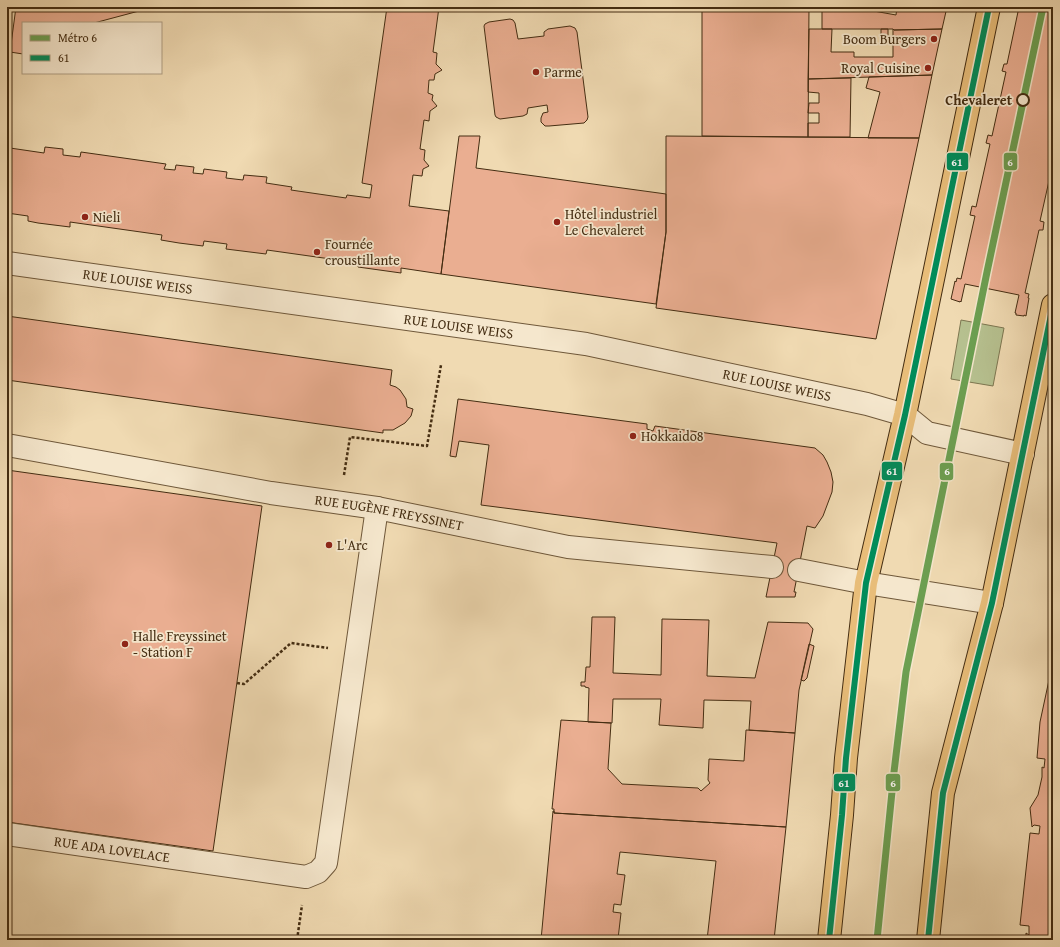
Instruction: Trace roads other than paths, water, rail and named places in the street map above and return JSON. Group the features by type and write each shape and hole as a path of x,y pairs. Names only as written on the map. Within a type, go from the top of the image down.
{"main road":[{"path":"829,940 842,815 846,758 866,583 905,415 989,7"},
{"path":"928,940 943,793 992,603 1053,306"}],"street":[{"name":"RUE LOUISE WEISS","path":"7,263 586,344 867,404 905,415"},
{"path":"905,415 927,433 1023,454"},
{"name":"RUE EUGÈNE FREYSSINET","path":"7,445 271,493 377,508 568,546 772,567"},
{"name":"RUE ADA LOVELACE","path":"7,834 306,877 318,872 326,863 377,508"},
{"path":"799,570 866,583 992,603"}],"metro line":[{"name":"6","path":"877,940 906,672 987,272 1043,7"}],"place":[{"name":"Boom Burgers","path":"934,39"},
{"name":"Royal Cuisine","path":"928,68"},
{"name":"Parme","path":"536,72"},
{"name":"Chevaleret","path":"1023,100"},
{"name":"Nieli","path":"85,217"},
{"name":"Hôtel industriel Le Chevaleret","path":"557,222"},
{"name":"Fournée croustillante","path":"317,252"},
{"name":"Hokkaido8","path":"633,436"},
{"name":"L'Arc","path":"329,545"},
{"name":"Halle Freyssinet - Station F","path":"125,644"}]}
